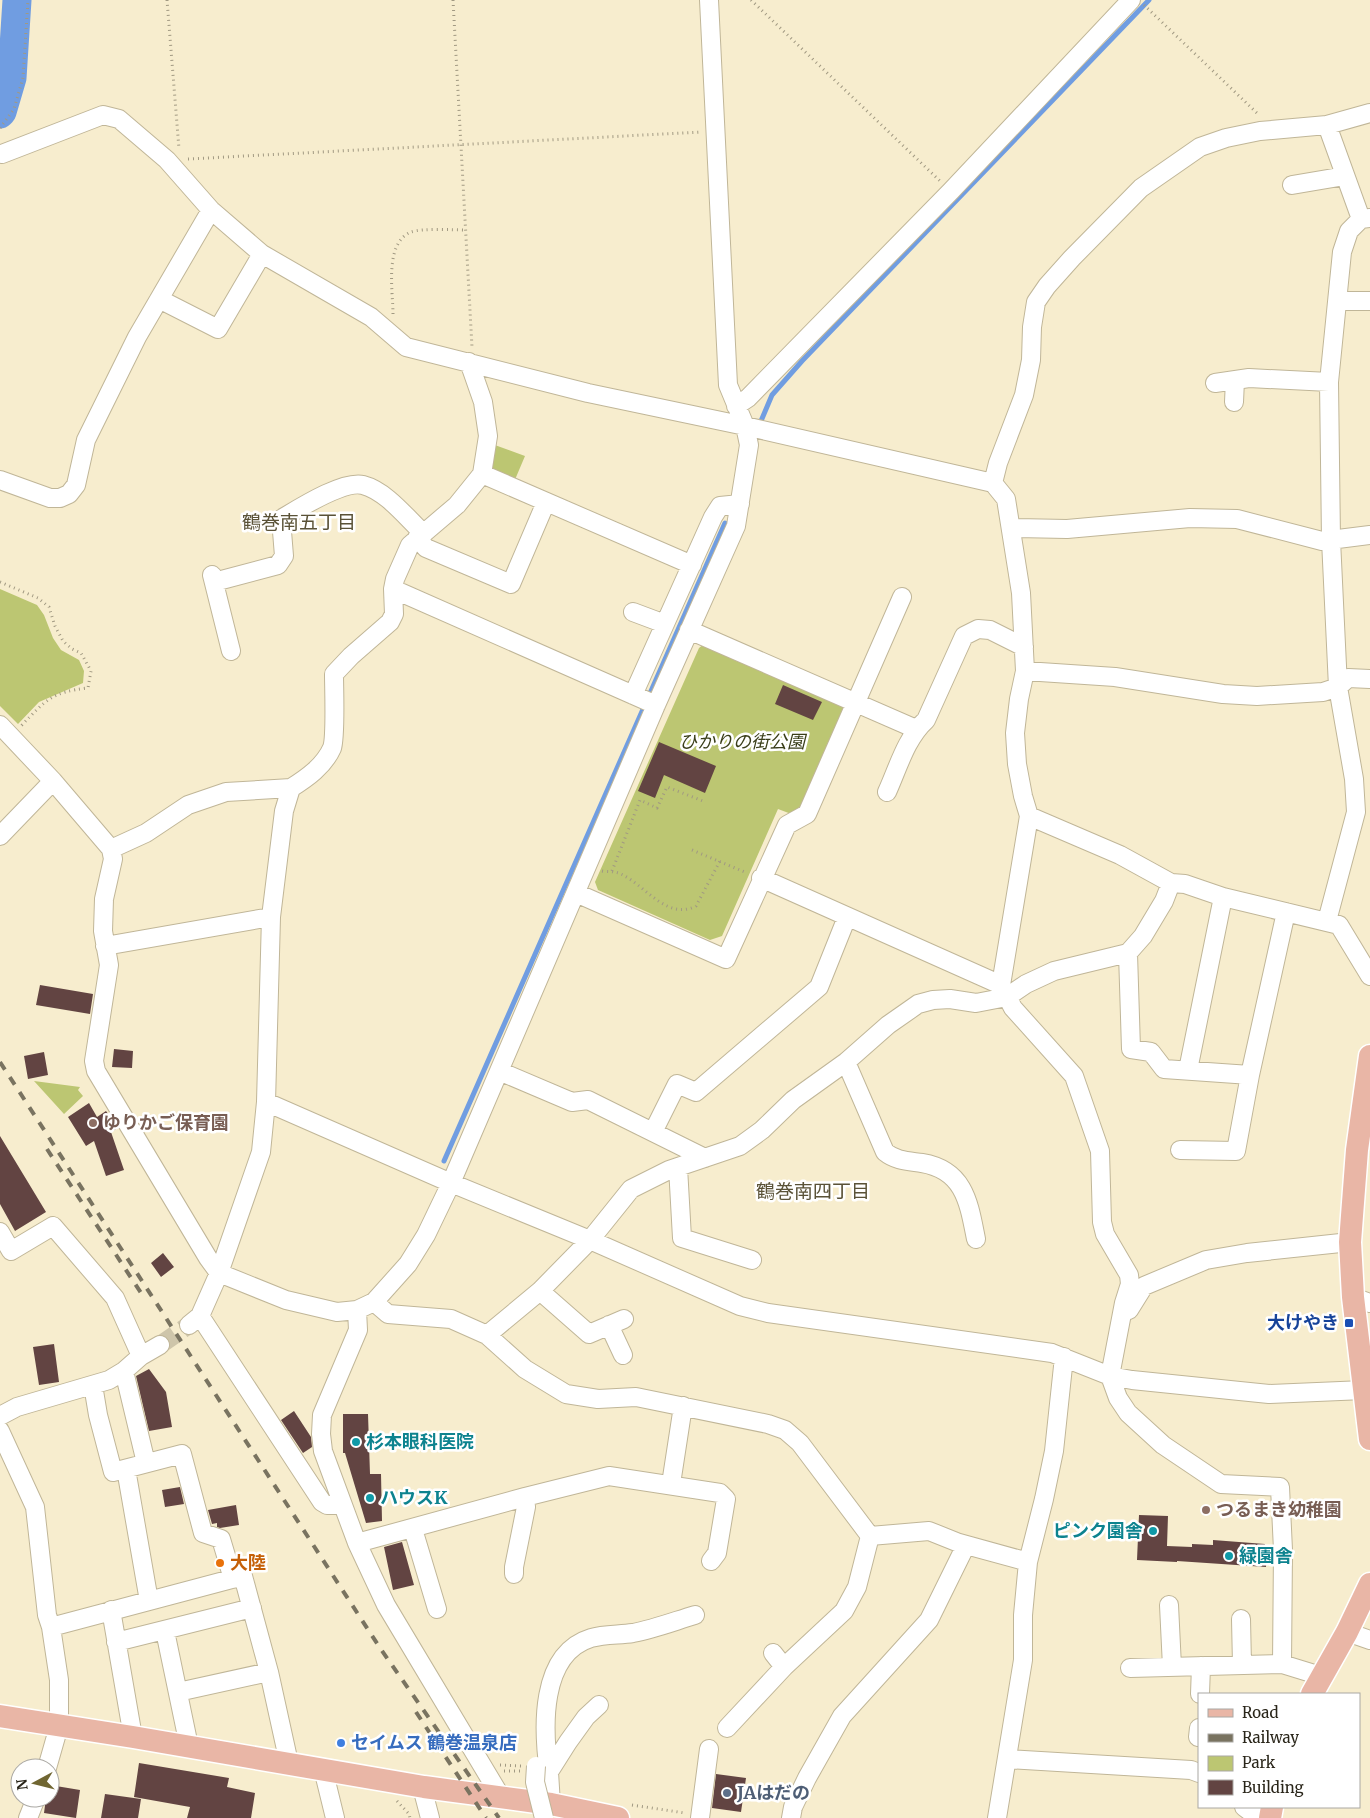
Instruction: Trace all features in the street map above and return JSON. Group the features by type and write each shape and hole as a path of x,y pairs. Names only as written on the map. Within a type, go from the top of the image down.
{"main road":[{"path":"1369,1062 1364,1150 1350,1242 1361,1300 1364,1390 1370,1439"},
{"path":"1317,1685 1347,1632 1370,1584"},
{"path":"0,1716 323,1768 424,1787 501,1797 547,1811 618,1818"}],"street":[{"path":"0,726 53,781 111,849 113,859 104,899 103,931 109,964 94,1061 96,1071 219,1273 286,1300 313,1308 337,1312 357,1310 374,1302 408,1264 426,1235 499,1071 656,704 736,526 749,444 745,426 728,385 709,0"},
{"path":"736,406 748,398 950,191 1131,0"},
{"path":"993,483 998,463 1024,395 1031,360 1032,327 1036,302 1047,286 1141,188 1200,147 1226,138 1269,130 1327,125 1370,113"},
{"path":"1,156 103,115 119,119 173,160 211,210 262,254 371,317 406,347 588,393 745,426 993,483 1006,498 1021,593 1025,671 1015,733 1017,764 1029,816 1004,991 1013,1008 1074,1076 1100,1151 1102,1222 1105,1234 1129,1275 1130,1284 1110,1376 1118,1398 1128,1412 1163,1445 1221,1484 1280,1487 1283,1550 1282,1664"},
{"path":"1327,125 1345,176 1365,219 1348,231 1342,252 1329,382 1331,540 1338,686 1354,779 1356,812 1327,921"},
{"path":"1292,185 1345,176"},
{"path":"0,480 50,498 60,498 69,494 76,485 86,440 137,337 211,210"},
{"path":"159,299 218,329 262,254"},
{"path":"1338,301 1370,301"},
{"path":"111,849 146,833 188,805 226,792 291,788 308,778 323,762 333,746 334,674 351,656 390,622 394,614 393,589 395,579 410,545 457,505 482,474 488,436 483,402 469,362"},
{"path":"1215,383 1249,378 1329,382"},
{"path":"1234,402 1235,380"},
{"path":"482,474 692,565"},
{"path":"231,651 213,578 278,566 284,556 281,519 314,499 351,485 361,485 374,490 387,499 420,536 426,548 511,584 546,502"},
{"path":"633,695 713,517 720,506 740,504"},
{"path":"1012,528 1067,529 1190,518 1237,519 1322,541 1370,535"},
{"path":"393,589 656,704"},
{"path":"576,893 726,959 787,825 807,814 902,597"},
{"path":"633,612 665,624"},
{"path":"888,792 916,728 926,720 964,636 978,629 990,630 1024,647"},
{"path":"689,630 916,728"},
{"path":"1025,671 1115,677 1223,694 1257,696 1323,692 1338,686 1348,678 1370,678"},
{"path":"0,836 53,781"},
{"path":"291,788 284,811 271,917 266,1102 261,1152 219,1273 195,1321 322,1502 327,1505 342,1505"},
{"path":"1029,816 1120,855 1171,883 1185,884 1223,897 1339,925 1370,976"},
{"path":"762,878 1004,991"},
{"path":"487,1335 540,1292 590,1240 631,1189 678,1167 740,1146 762,1130 793,1100 846,1062 888,1025 918,1004 932,1000 950,999 976,1003 1054,971 1128,954 1143,936 1164,901 1171,883"},
{"path":"1188,1070 1223,897"},
{"path":"1180,1150 1236,1151 1250,1074 1286,912"},
{"path":"105,946 271,917"},
{"path":"653,1132 676,1084 696,1092 819,988 847,917"},
{"path":"1128,954 1131,1049 1151,1052 1164,1069 1250,1074"},
{"path":"846,1062 885,1152 893,1158 932,1165 949,1173 960,1186 969,1204 976,1240"},
{"path":"499,1071 572,1102 588,1100 705,1158"},
{"path":"266,1102 450,1183 590,1240 740,1306 777,1314 1052,1353 1110,1376 1132,1380 1269,1394 1364,1390"},
{"path":"678,1167 682,1238 752,1260"},
{"path":"0,1232 11,1251 54,1226 115,1298 141,1356"},
{"path":"1120,1324 1144,1286 1206,1260 1247,1253 1350,1242"},
{"path":"540,1292 589,1334 616,1322 623,1355"},
{"path":"374,1302 388,1314 451,1318 487,1335 525,1369 566,1394 598,1400 636,1397 768,1424 785,1430 800,1442 870,1536"},
{"path":"357,1310 358,1330 322,1415 321,1434 323,1450 357,1543 386,1605 501,1797"},
{"path":"0,1416 17,1407 109,1380 124,1371 141,1356 160,1345"},
{"path":"996,1818 1022,1660 1023,1615 1028,1562 1054,1451 1064,1357"},
{"path":"124,1371 146,1463"},
{"path":"93,1385 98,1415 113,1472 182,1454 203,1534 221,1539 233,1579"},
{"path":"671,1484 683,1406"},
{"path":"0,1432 35,1507 47,1615 51,1627 59,1680 59,1726 49,1758"},
{"path":"126,1469 148,1601"},
{"path":"357,1543 609,1476 720,1493 726,1499 717,1553 710,1561"},
{"path":"514,1574 526,1507 525,1497"},
{"path":"413,1529 437,1609"},
{"path":"870,1536 929,1531 966,1545 1028,1562"},
{"path":"727,1728 784,1667 844,1611 857,1587 870,1536"},
{"path":"791,1818 793,1807 807,1778 842,1716 929,1620 966,1545"},
{"path":"51,1627 243,1576 269,1672 289,1763"},
{"path":"1169,1604 1172,1667"},
{"path":"116,1642 252,1608"},
{"path":"111,1610 133,1737"},
{"path":"547,1811 535,1782 540,1770 545,1744 544,1724 550,1686 558,1667 567,1654 591,1638 634,1633 695,1615"},
{"path":"1241,1619 1242,1665"},
{"path":"165,1631 189,1746"},
{"path":"1347,1632 1370,1640"},
{"path":"773,1653 784,1667"},
{"path":"1130,1668 1282,1664 1317,1685"},
{"path":"1200,1693 1201,1666"},
{"path":"178,1692 269,1672"},
{"path":"540,1770 599,1704"},
{"path":"700,1818 709,1749"},
{"path":"1006,1759 1191,1770 1198,1773"},
{"path":"323,1768 335,1818"},
{"path":"424,1787 425,1801 430,1818"},
{"path":"1245,1808 1259,1818"}],"path":[{"path":"0,128 14,109 23,78 28,0"},
{"path":"167,0 173,160 716,131"},
{"path":"453,0 472,351 469,362"},
{"path":"750,0 950,191"},
{"path":"1151,12 1261,116 1269,130"},
{"path":"392,335 394,315 392,259 402,237 413,231 466,230"},
{"path":"0,582 38,598 49,607 55,626 63,641 72,649 81,653 91,671 88,688 68,690 53,696 44,702 19,728"},
{"path":"612,872 640,800 657,808 667,786 703,801"},
{"path":"692,850 762,878"},
{"path":"586,869 620,874 630,879 658,901 679,910 688,910 696,906 720,861"},
{"path":"495,1765 540,1770"},
{"path":"499,1771 540,1770"}],"green space":[{"path":"492,444 525,456 514,482 491,472"},
{"path":"0,589 37,605 61,650 79,660 84,671 83,683 39,702 18,724 0,706"},
{"name":"ひかりの街公園","path":"705,643 846,704 801,814 794,815 778,809 722,936 710,940 598,890 595,882 699,648"},
{"path":"34,1081 80,1087 78,1090 83,1096 64,1114"}],"building":[{"path":"783,685 822,702 813,720 775,704"},
{"path":"659,742 716,766 705,793 664,775 655,798 638,791"},
{"path":"40,985 93,994 90,1014 36,1005"},
{"path":"114,1049 133,1051 132,1068 112,1067"},
{"path":"44,1052 48,1075 28,1079 24,1056"},
{"name":"ゆりかご保育園","path":"89,1103 97,1117 106,1111 118,1128 111,1132 124,1170 106,1176 94,1141 86,1146 68,1117"},
{"path":"0,1136 46,1212 15,1231 0,1204"},
{"path":"163,1253 174,1267 161,1277 151,1263"},
{"path":"54,1344 59,1382 39,1385 33,1347"},
{"path":"149,1369 166,1392 172,1427 149,1431 136,1376"},
{"path":"294,1411 311,1437 312,1447 303,1453 281,1420"},
{"path":"343,1414 368,1414 370,1474 381,1474 382,1521 366,1523 345,1453 343,1453"},
{"path":"180,1487 184,1504 165,1507 162,1490"},
{"path":"236,1505 239,1525 220,1528 217,1527 217,1523 212,1524 208,1510"},
{"path":"1139,1515 1168,1516 1167,1546 1192,1547 1192,1544 1213,1545 1213,1540 1265,1544 1264,1550 1267,1550 1266,1567 1137,1560"},
{"path":"402,1542 414,1585 393,1590 384,1547"},
{"path":"139,1763 229,1778 227,1787 255,1793 251,1818 187,1818 190,1807 134,1797"},
{"name":"JAはだの","path":"716,1774 746,1778 741,1812 712,1808"},
{"path":"60,1787 80,1790 76,1818 44,1813 45,1808 60,1808"},
{"path":"105,1794 141,1799 138,1818 101,1818"}],"waterway":[{"path":"0,114 12,78 17,0"},
{"path":"761,421 772,395 802,361 1149,0"},
{"path":"444,1161 725,523"}],"tunnel":[{"path":"160,1345 189,1325"}],"railway":[{"path":"0,1062 380,1648 499,1818"},
{"path":"47,1149 143,1296"},
{"path":"416,1712 486,1818"}],"place":[{"name":"ゆりかご保育園","path":"93,1123"},
{"name":"大けやき","path":"1349,1323"},
{"name":"杉本眼科医院","path":"356,1442"},
{"name":"ハウスK","path":"370,1498"},
{"name":"つるまき幼稚園","path":"1206,1510"},
{"name":"ピンク園舎","path":"1153,1531"},
{"name":"緑園舎","path":"1229,1556"},
{"name":"大陸","path":"220,1563"},
{"name":"セイムス 鶴巻温泉店","path":"341,1743"},
{"name":"JAはだの","path":"727,1793"}],"district":[{"name":"鶴巻南五丁目","path":"299,522"},
{"name":"鶴巻南四丁目","path":"813,1191"}]}
